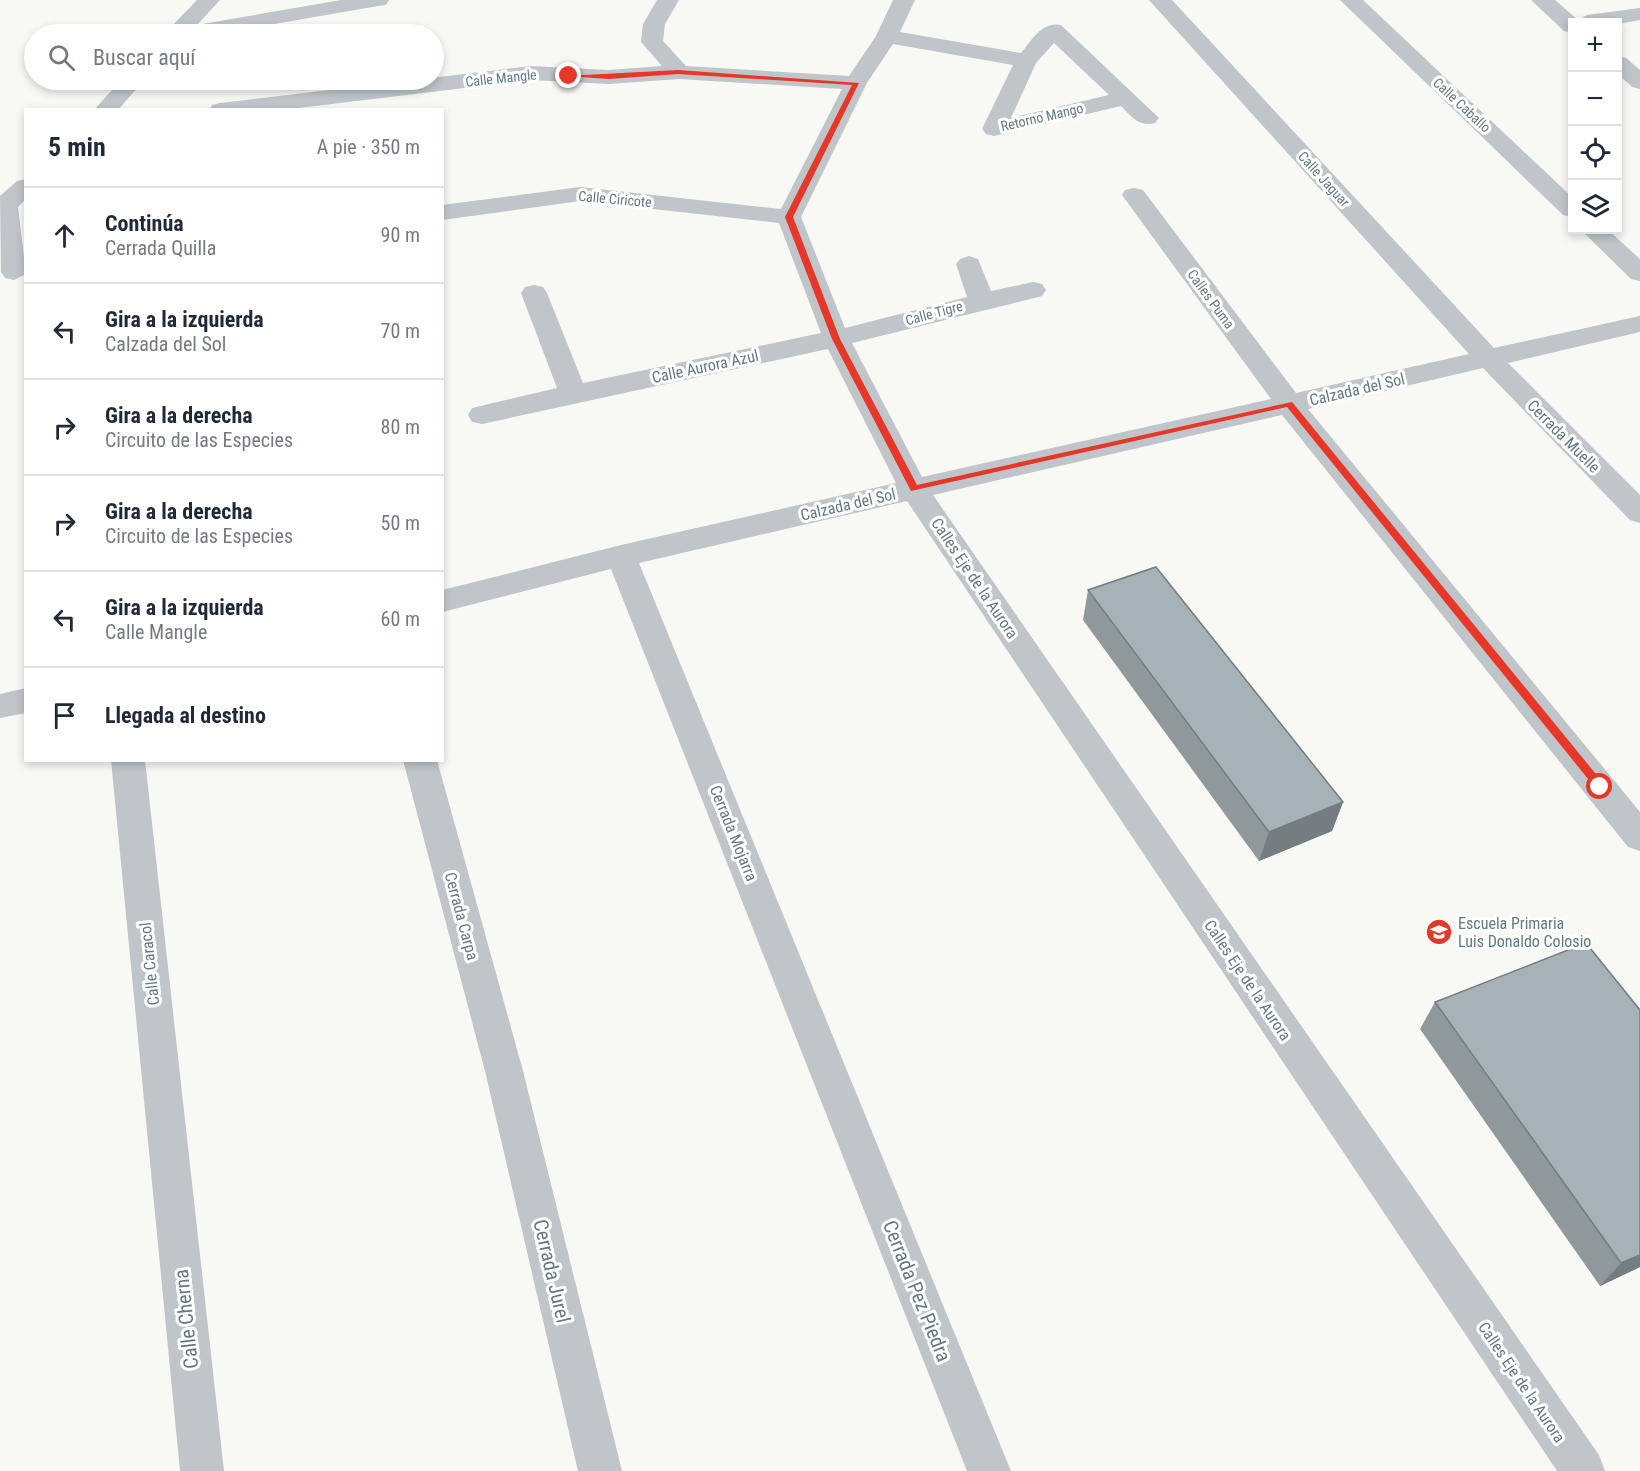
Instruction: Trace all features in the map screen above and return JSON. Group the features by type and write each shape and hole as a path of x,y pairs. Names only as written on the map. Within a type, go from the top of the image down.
{"street":[{"path":"185,24 209,0"},
{"path":"239,24 378,0"},
{"path":"668,0 654,24 652,42 678,72"},
{"path":"789,217 856,83 887,36 904,0"},
{"name":"Calle Jaguar","path":"1160,0 1489,359"},
{"name":"Calle Caballo","path":"1351,0 1568,206"},
{"path":"1542,0 1568,19"},
{"path":"1617,18 1640,14"},
{"name":"Retorno Mango","path":"1126,98 994,129 1026,61 1053,30 1126,98 1147,118"},
{"path":"887,36 1026,61"},
{"path":"1622,67 1640,82"},
{"name":"Calle Mangle","path":"444,83 531,73 609,77 678,72 856,83"},
{"path":"107,108 124,90"},
{"name":"Calle Mangle","path":"237,108 388,90"},
{"path":"13,272 5,205 24,188"},
{"name":"Calle Ciricote","path":"444,213 580,194 789,217"},
{"name":"Calles Puma","path":"1134,195 1289,404 1640,837"},
{"name":"Calles Eje de la Aurora","path":"789,217 836,339 914,489 1583,1471"},
{"path":"1598,234 1640,273"},
{"path":"969,264 981,300"},
{"name":"Calle Tigre","path":"836,339 981,300 1033,290"},
{"path":"534,293 573,393"},
{"name":"Calzada del Sol","path":"444,600 621,556 1640,324"},
{"name":"Calle Aurora Azul","path":"482,415 573,393 836,339"},
{"name":"Cerrada Muelle","path":"1489,359 1640,513"},
{"name":"Cerrada Mojarra","path":"621,556 846,1110"},
{"path":"0,706 24,700"},
{"name":"Calle Caracol","path":"128,762 171,1167"},
{"name":"Cerrada Carpa","path":"421,762 504,1071"},
{"name":"Cerrada Jurel","path":"504,1071 600,1471"},
{"name":"Cerrada Pez Piedra","path":"846,1110 989,1471"},
{"name":"Calle Cherna","path":"171,1167 202,1471"}],"building":[{"path":"1156,567 1343,802 1269,832 1088,590"},
{"path":"1586,943 1640,1010 1640,1255 1621,1263 1435,1002"}],"place":[{"name":"Escuela Primaria Luis Donaldo Colosio","path":"1439,932"}],"route":[{"path":"569,76 609,77 678,72 856,83 789,217 836,339 914,489 1289,404 1600,787"}]}
